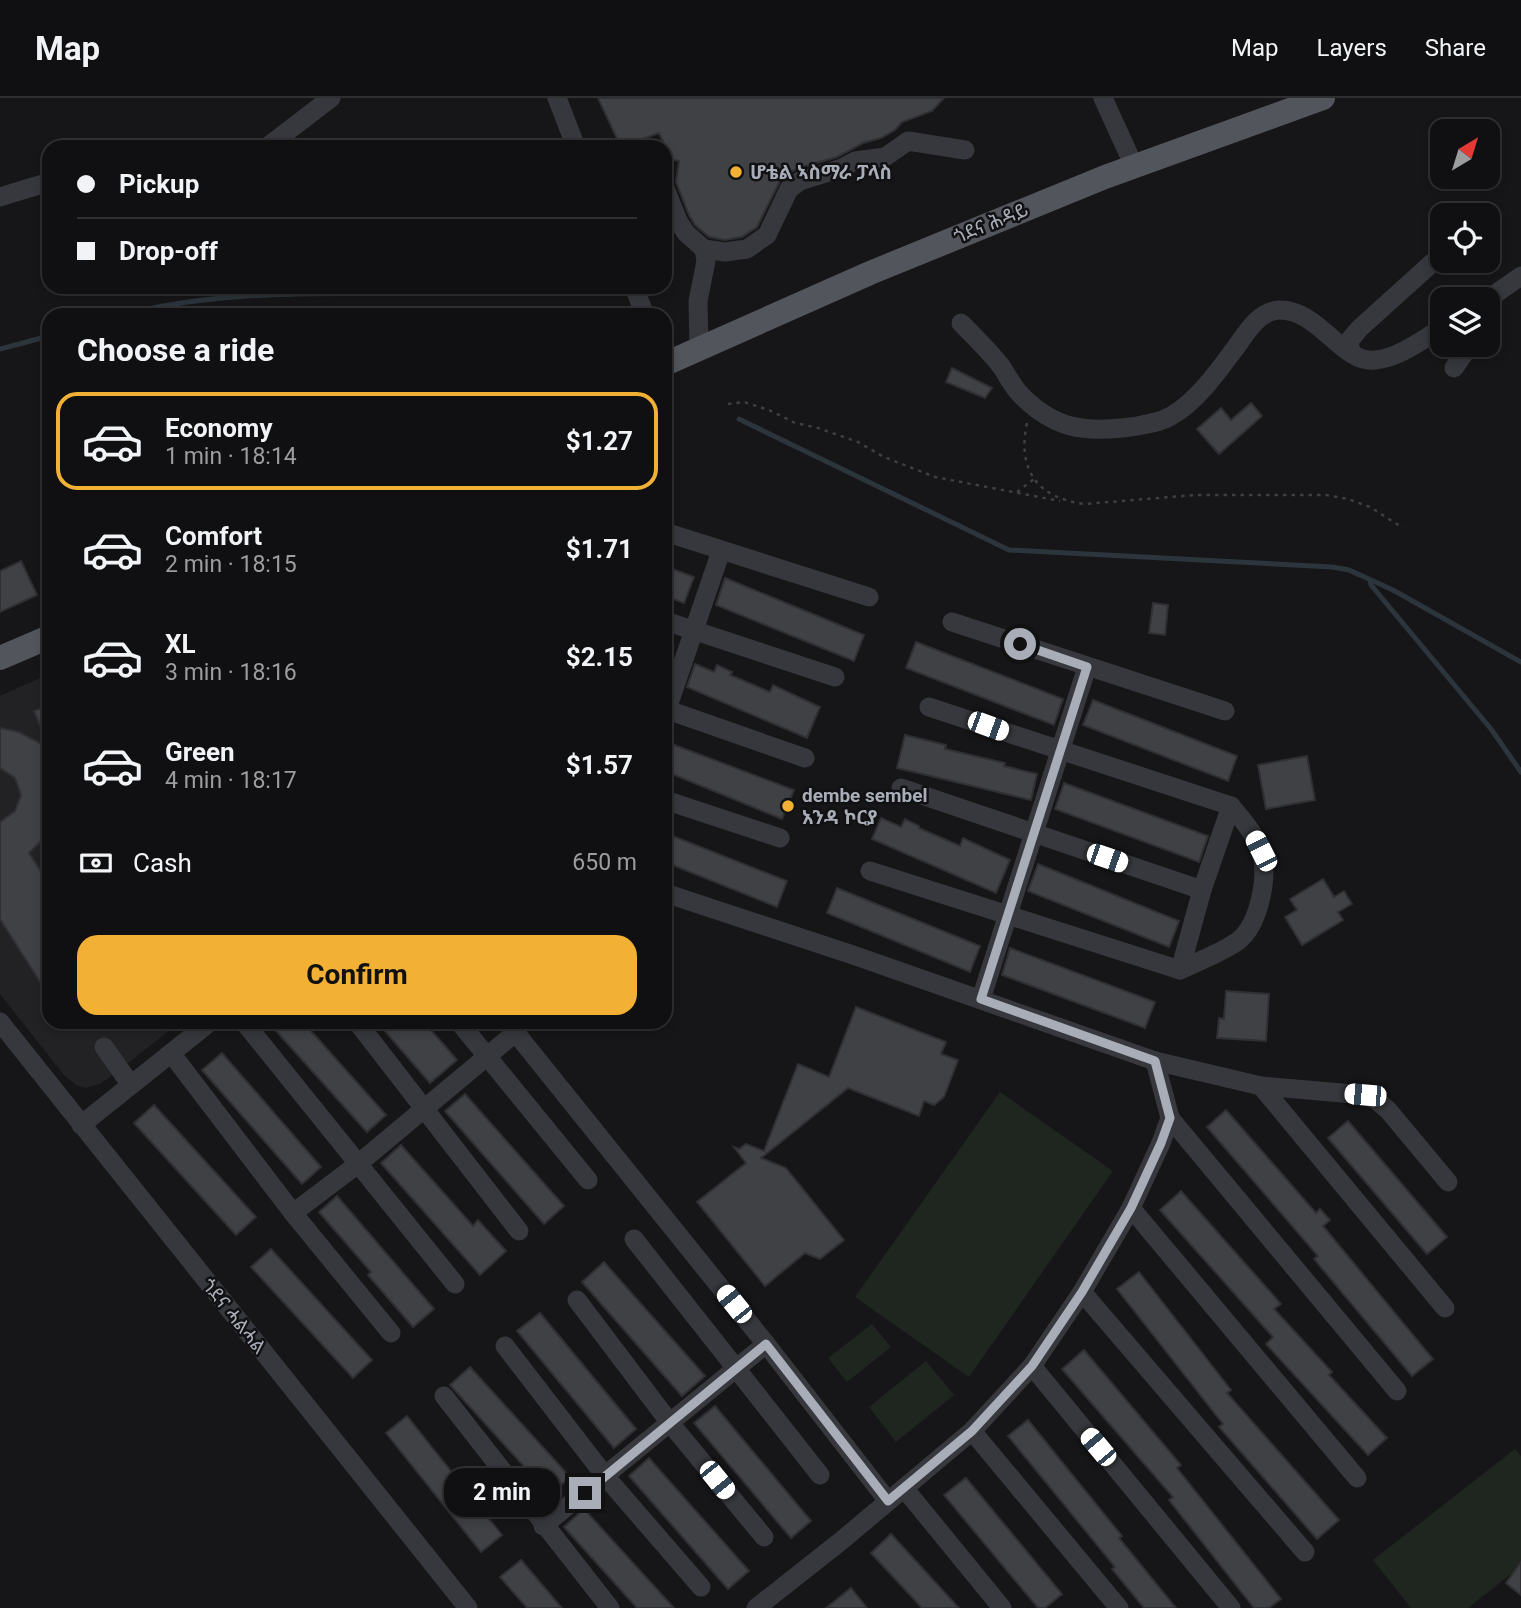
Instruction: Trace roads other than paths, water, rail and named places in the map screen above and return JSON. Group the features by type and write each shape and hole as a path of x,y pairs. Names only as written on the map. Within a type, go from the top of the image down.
{"main road":[{"name":"ጎደና ሕዳይ","path":"672,360 870,273 1134,166 1323,98"},
{"path":"0,658 42,640"}],"street":[{"path":"276,140 331,98"},
{"path":"556,98 573,140"},
{"path":"1103,98 1134,166"},
{"path":"708,254 747,249 767,235 789,190 800,181 842,168 855,161 885,157 908,141 965,150"},
{"path":"0,197 42,184"},
{"path":"672,204 682,227 708,254"},
{"path":"699,349 698,301 708,254"},
{"path":"1352,353 1348,342 1371,317 1430,265"},
{"path":"1500,292 1520,279"},
{"path":"961,323 987,349 1018,392 1035,406 1059,422 1078,429 1103,430 1147,424 1171,416 1207,386 1262,315 1278,310 1295,313 1315,323 1362,359 1375,360 1399,353 1430,335"},
{"path":"1315,323 1337,326 1371,317"},
{"path":"1454,368 1462,357"},
{"path":"672,534 869,597"},
{"path":"672,694 721,551"},
{"path":"952,622 1225,711"},
{"path":"672,623 835,677"},
{"path":"981,999 1087,667"},
{"path":"870,872 1180,970 1239,940 1252,923 1261,894 1261,851 1249,828 1231,806 929,707"},
{"path":"672,713 805,758"},
{"path":"901,788 1202,890"},
{"path":"672,802 780,838"},
{"path":"1180,970 1202,890 1231,806"},
{"path":"672,895 981,999 1155,1061 1261,1086 1365,1095 1388,1110 1448,1182"},
{"name":"ጎደና ሓልሓል","path":"0,1023 468,1608"},
{"path":"81,1125 201,1029"},
{"path":"250,1029 455,1284"},
{"path":"362,1029 519,1231"},
{"path":"464,1029 588,1180"},
{"path":"293,1213 424,1109 485,1057 510,1029"},
{"path":"512,1029 766,1344 888,1501"},
{"path":"104,1047 131,1085"},
{"path":"171,1053 293,1213 391,1333"},
{"path":"1155,1061 1170,1118 1397,1391"},
{"path":"1261,1086 1445,1308"},
{"path":"756,1608 972,1431 1032,1366 1082,1292 1131,1208 1170,1118"},
{"path":"1131,1208 1357,1478"},
{"path":"634,1239 820,1475"},
{"path":"1082,1292 1305,1552"},
{"path":"577,1300 670,1423 764,1537"},
{"path":"543,1526 766,1344"},
{"path":"505,1346 606,1477 701,1587"},
{"path":"1032,1366 1231,1608"},
{"path":"444,1396 543,1526 610,1608"},
{"path":"972,1431 1119,1608"},
{"path":"904,1488 1002,1608"}],"waterway":[{"path":"151,308 220,298 285,294"},
{"path":"0,349 42,338"},
{"path":"739,419 1009,550 1349,570 1393,590 1521,662"},
{"path":"1370,580 1371,585 1491,729 1521,772"}],"place":[{"name":"ሆቴል ኣስማራ ፓላስ","path":"736,172"},
{"name":"dembe sembel አንዳ ኮርያ","path":"788,806"}]}
